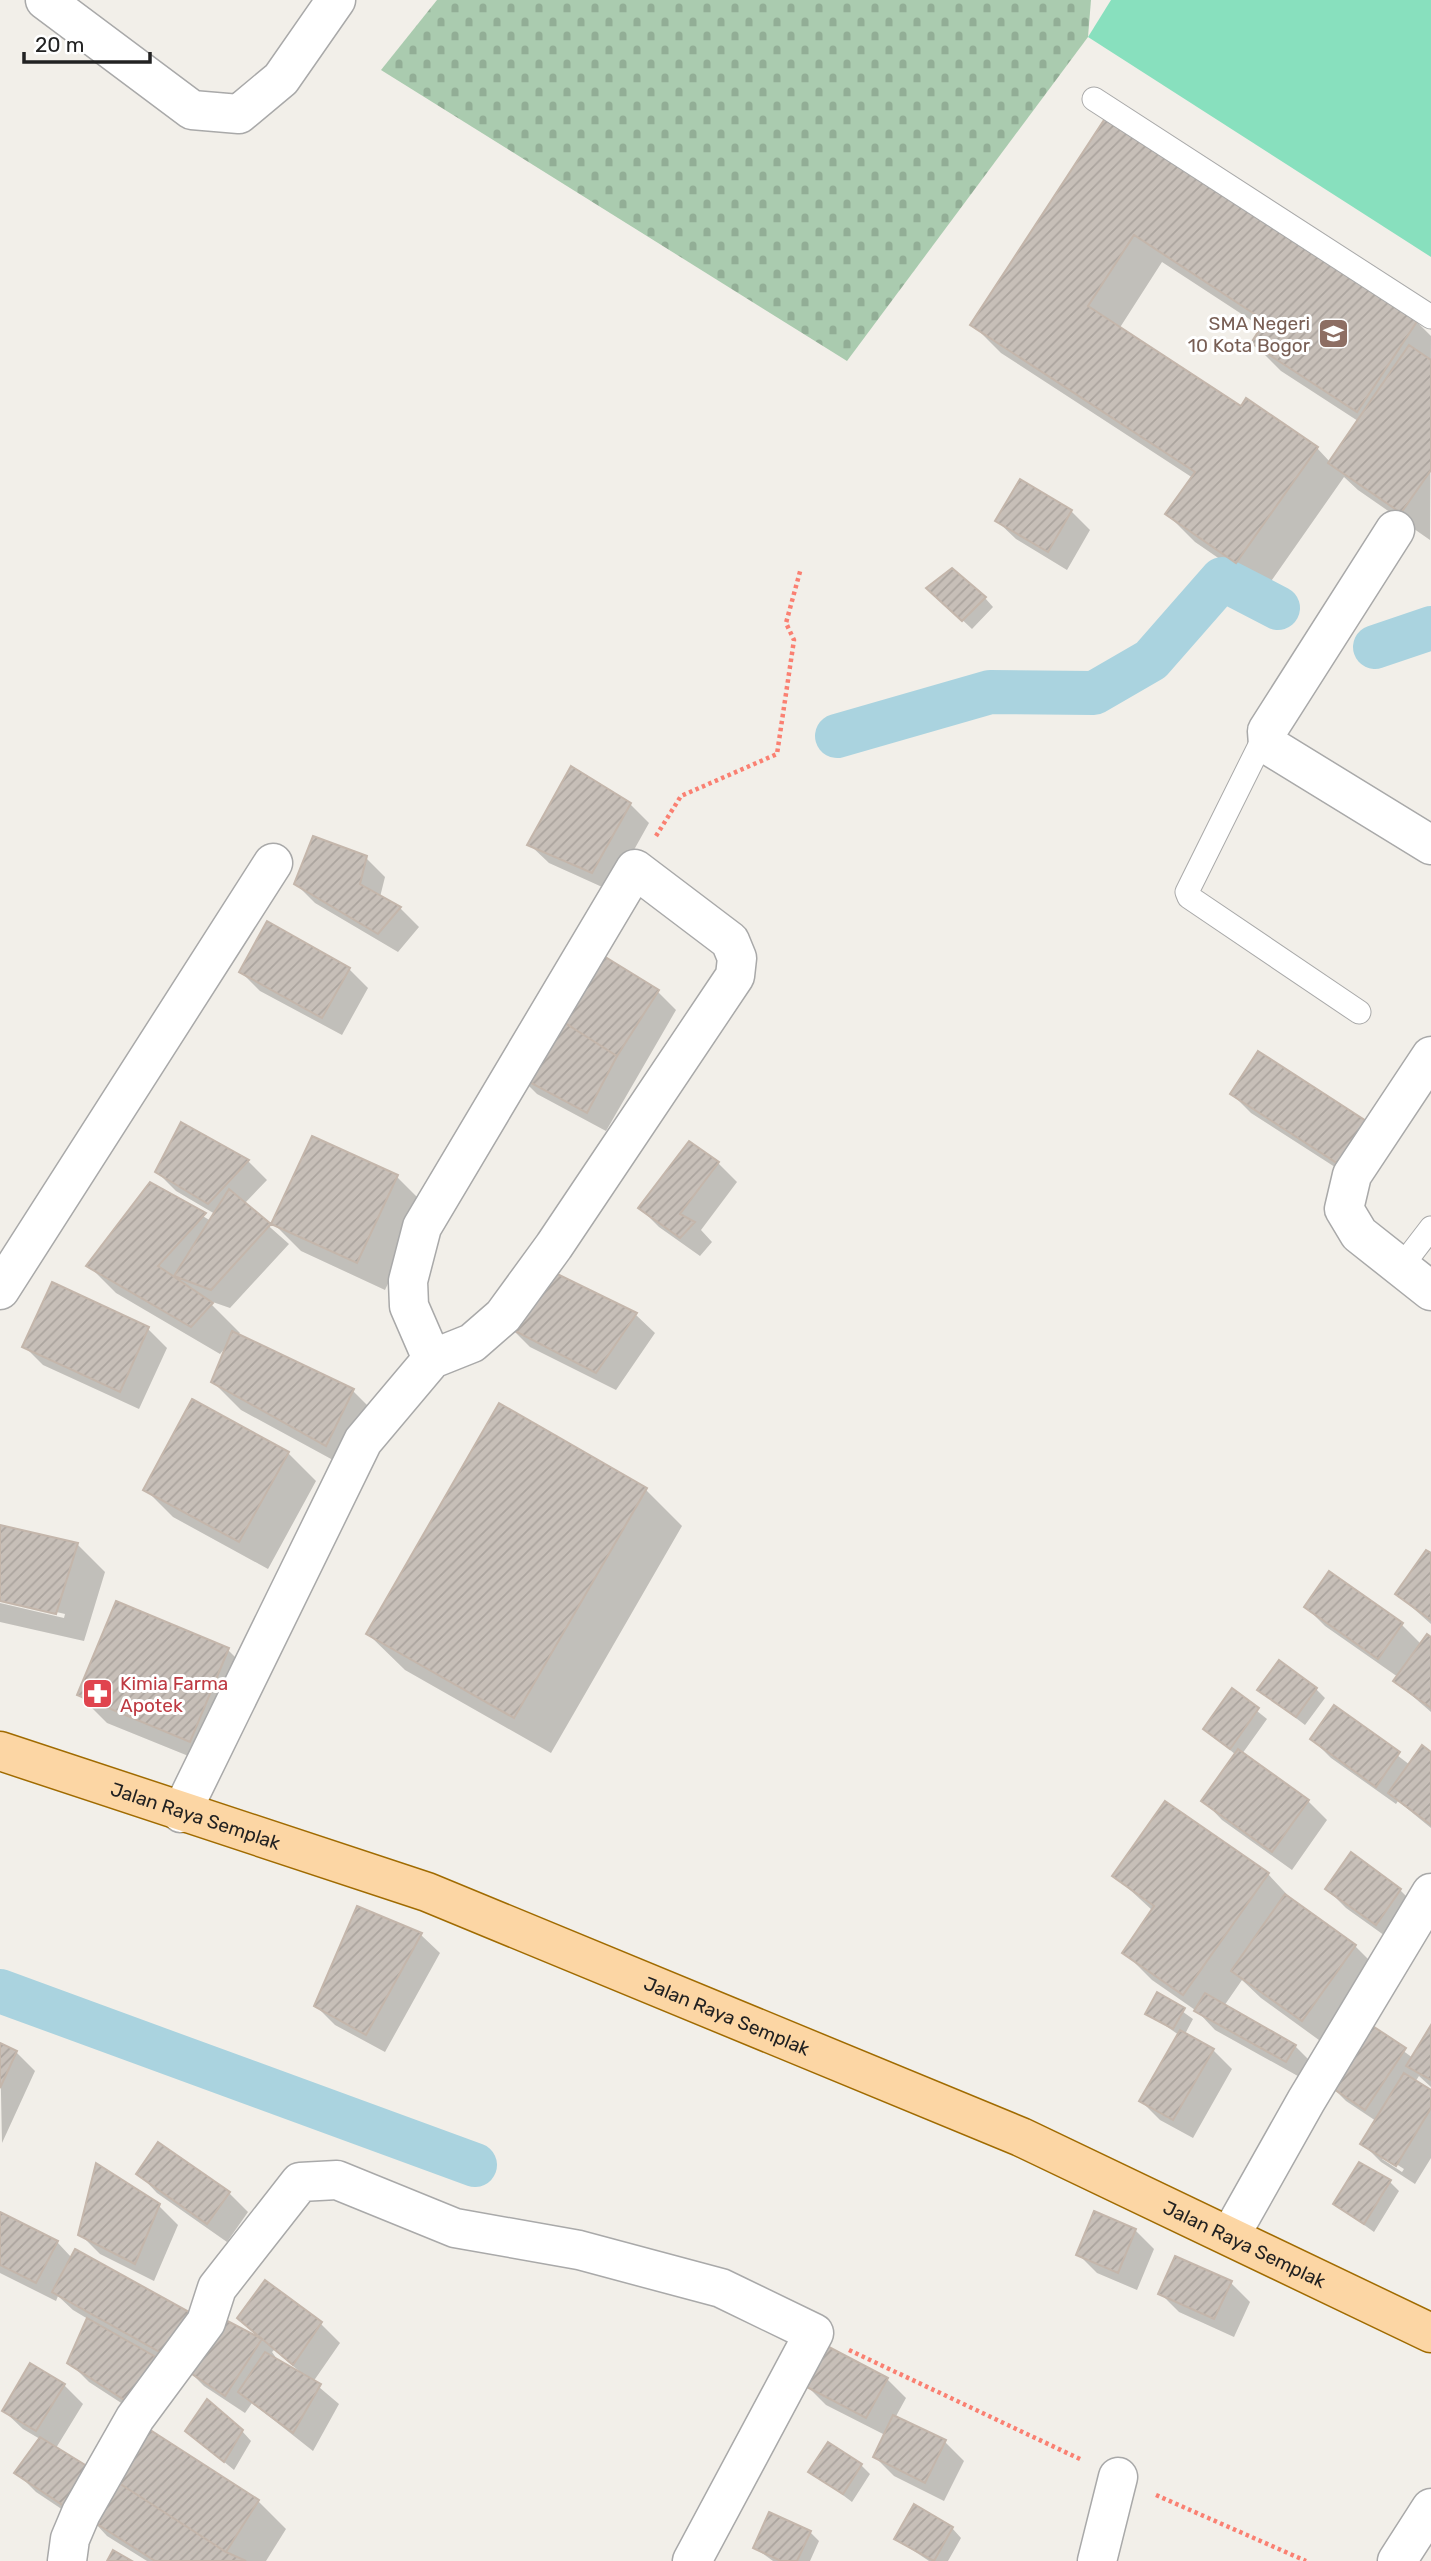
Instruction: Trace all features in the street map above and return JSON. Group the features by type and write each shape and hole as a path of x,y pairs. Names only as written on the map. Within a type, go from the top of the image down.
{"main road":[{"name":"Jalan Raya Semplak","path":"0,1751 427,1892 1021,2137 1431,2333"}],"street":[{"path":"45,0 192,110 239,114 281,79 336,0"},
{"path":"1395,530 1267,731 1268,745 1431,845"},
{"path":"0,1290 273,863"},
{"path":"181,1812 363,1441 432,1359 472,1343 503,1317 554,1246 735,976 737,958 730,941 635,869 422,1227 408,1281 408,1293 410,1306 432,1359"},
{"path":"1431,1056 1352,1175 1344,1209 1359,1234 1431,1291"},
{"path":"1230,2236 1306,2101 1431,1893"},
{"path":"67,2561 70,2539 81,2513 135,2418 206,2322 217,2288 300,2182 337,2180 455,2228 579,2250 721,2288 814,2333 692,2561"},
{"path":"1097,2561 1118,2477"},
{"path":"1397,2561 1431,2508"}],"lane":[{"path":"1094,99 1431,317"},
{"path":"1267,731 1187,892 1189,897 1359,1012"},
{"path":"1401,1267 1431,1228"}],"path":[{"path":"635,869 681,796 776,754 794,640 786,623 801,568"},
{"path":"814,2333 1118,2477 1306,2561"}],"green space":[{"path":"437,0 1091,0 1088,37 847,361 381,70"},
{"path":"1111,0 1431,0 1431,257 1088,37"}],"building":[{"name":"SMA Negeri 10 Kota Bogor","path":"1106,117 1418,320 1357,412 1251,343 1265,321 1134,235 1088,306 1241,406 1246,398 1318,447 1236,563 1165,514 1195,472 970,325"},
{"path":"1409,345 1431,360 1431,470 1401,513 1328,463"},
{"path":"1020,479 1072,510 1048,552 995,521"},
{"path":"952,568 986,597 962,621 926,588"},
{"path":"571,766 631,803 592,873 527,845"},
{"path":"313,836 367,856 360,884 401,907 378,934 294,884"},
{"path":"267,921 350,968 322,1018 239,972"},
{"path":"594,950 659,990 617,1056 554,1016"},
{"path":"554,1016 617,1056 587,1113 516,1075"},
{"path":"1258,1051 1374,1126 1346,1169 1230,1094"},
{"path":"181,1122 249,1160 208,1204 155,1172"},
{"path":"312,1136 398,1175 357,1263 271,1224"},
{"path":"689,1141 719,1162 680,1214 695,1222 680,1238 638,1208"},
{"path":"150,1182 206,1213 158,1266 213,1303 191,1327 86,1266"},
{"path":"229,1189 271,1224 211,1290 174,1276"},
{"path":"543,1267 637,1313 596,1373 509,1328"},
{"path":"52,1282 149,1327 120,1392 22,1347"},
{"path":"232,1331 354,1389 326,1446 211,1382"},
{"path":"192,1399 289,1452 239,1542 143,1490"},
{"path":"499,1403 647,1488 514,1718 366,1634"},
{"path":"0,1525 78,1543 56,1614 0,1601"},
{"path":"1426,1550 1431,1553 1431,1620 1395,1594"},
{"path":"1329,1571 1403,1623 1378,1659 1304,1607"},
{"path":"116,1601 229,1648 190,1742 77,1695"},
{"path":"1427,1634 1431,1637 1431,1708 1393,1681"},
{"path":"1279,1660 1317,1688 1296,1717 1257,1690"},
{"path":"1232,1688 1259,1708 1230,1749 1203,1729"},
{"path":"1334,1705 1400,1752 1376,1787 1310,1739"},
{"path":"1422,1745 1431,1752 1431,1825 1388,1793"},
{"path":"1238,1749 1309,1800 1272,1852 1201,1801"},
{"path":"1165,1801 1269,1873 1183,1995 1122,1953 1154,1906 1112,1876"},
{"path":"1351,1852 1401,1889 1376,1925 1325,1889"},
{"path":"1285,1894 1356,1945 1302,2021 1231,1971"},
{"path":"357,1906 422,1933 366,2035 314,2006"},
{"path":"1157,1992 1185,2008 1173,2029 1145,2014"},
{"path":"1205,1993 1296,2045 1286,2062 1194,2011"},
{"path":"1365,2021 1406,2048 1365,2110 1325,2083"},
{"path":"1431,2025 1431,2080 1406,2066"},
{"path":"1180,2030 1214,2049 1173,2120 1139,2101"},
{"path":"0,2043 17,2051 0,2088"},
{"path":"1404,2073 1431,2090 1431,2108 1396,2166 1360,2144"},
{"path":"158,2142 230,2192 207,2224 136,2174"},
{"path":"1359,2162 1391,2180 1364,2224 1333,2204"},
{"path":"96,2163 160,2204 135,2264 78,2235"},
{"path":"1094,2211 1136,2229 1118,2273 1076,2255"},
{"path":"0,2212 58,2241 36,2283 0,2265"},
{"path":"75,2249 200,2318 165,2355 52,2292"},
{"path":"1175,2256 1232,2281 1214,2319 1158,2294"},
{"path":"265,2280 322,2322 293,2365 237,2318"},
{"path":"218,2316 262,2339 225,2396 183,2368"},
{"path":"87,2318 163,2361 132,2405 67,2363"},
{"path":"827,2346 888,2378 866,2418 805,2386"},
{"path":"265,2352 321,2384 293,2433 238,2392"},
{"path":"30,2363 65,2384 36,2431 2,2411"},
{"path":"207,2399 243,2430 224,2462 185,2431"},
{"path":"893,2415 946,2440 925,2483 873,2457"},
{"path":"141,2424 259,2500 226,2552 108,2476"},
{"path":"40,2437 95,2471 73,2512 14,2473"},
{"path":"828,2442 862,2464 843,2494 808,2472"},
{"path":"108,2476 226,2552 246,2561 155,2561 86,2517"},
{"path":"914,2504 953,2527 934,2561 894,2539"},
{"path":"769,2512 811,2531 797,2561 781,2561 753,2548"},
{"path":"113,2550 132,2561 107,2561"}],"waterway":[{"path":"837,736 990,692 1094,693 1151,660 1222,579 1278,608"},
{"path":"1375,647 1431,628"},
{"path":"0,1991 475,2165"}],"place":[{"name":"SMA Negeri 10 Kota Bogor","path":"1333,334"},
{"name":"Kimia Farma Apotek","path":"97,1694"}]}
